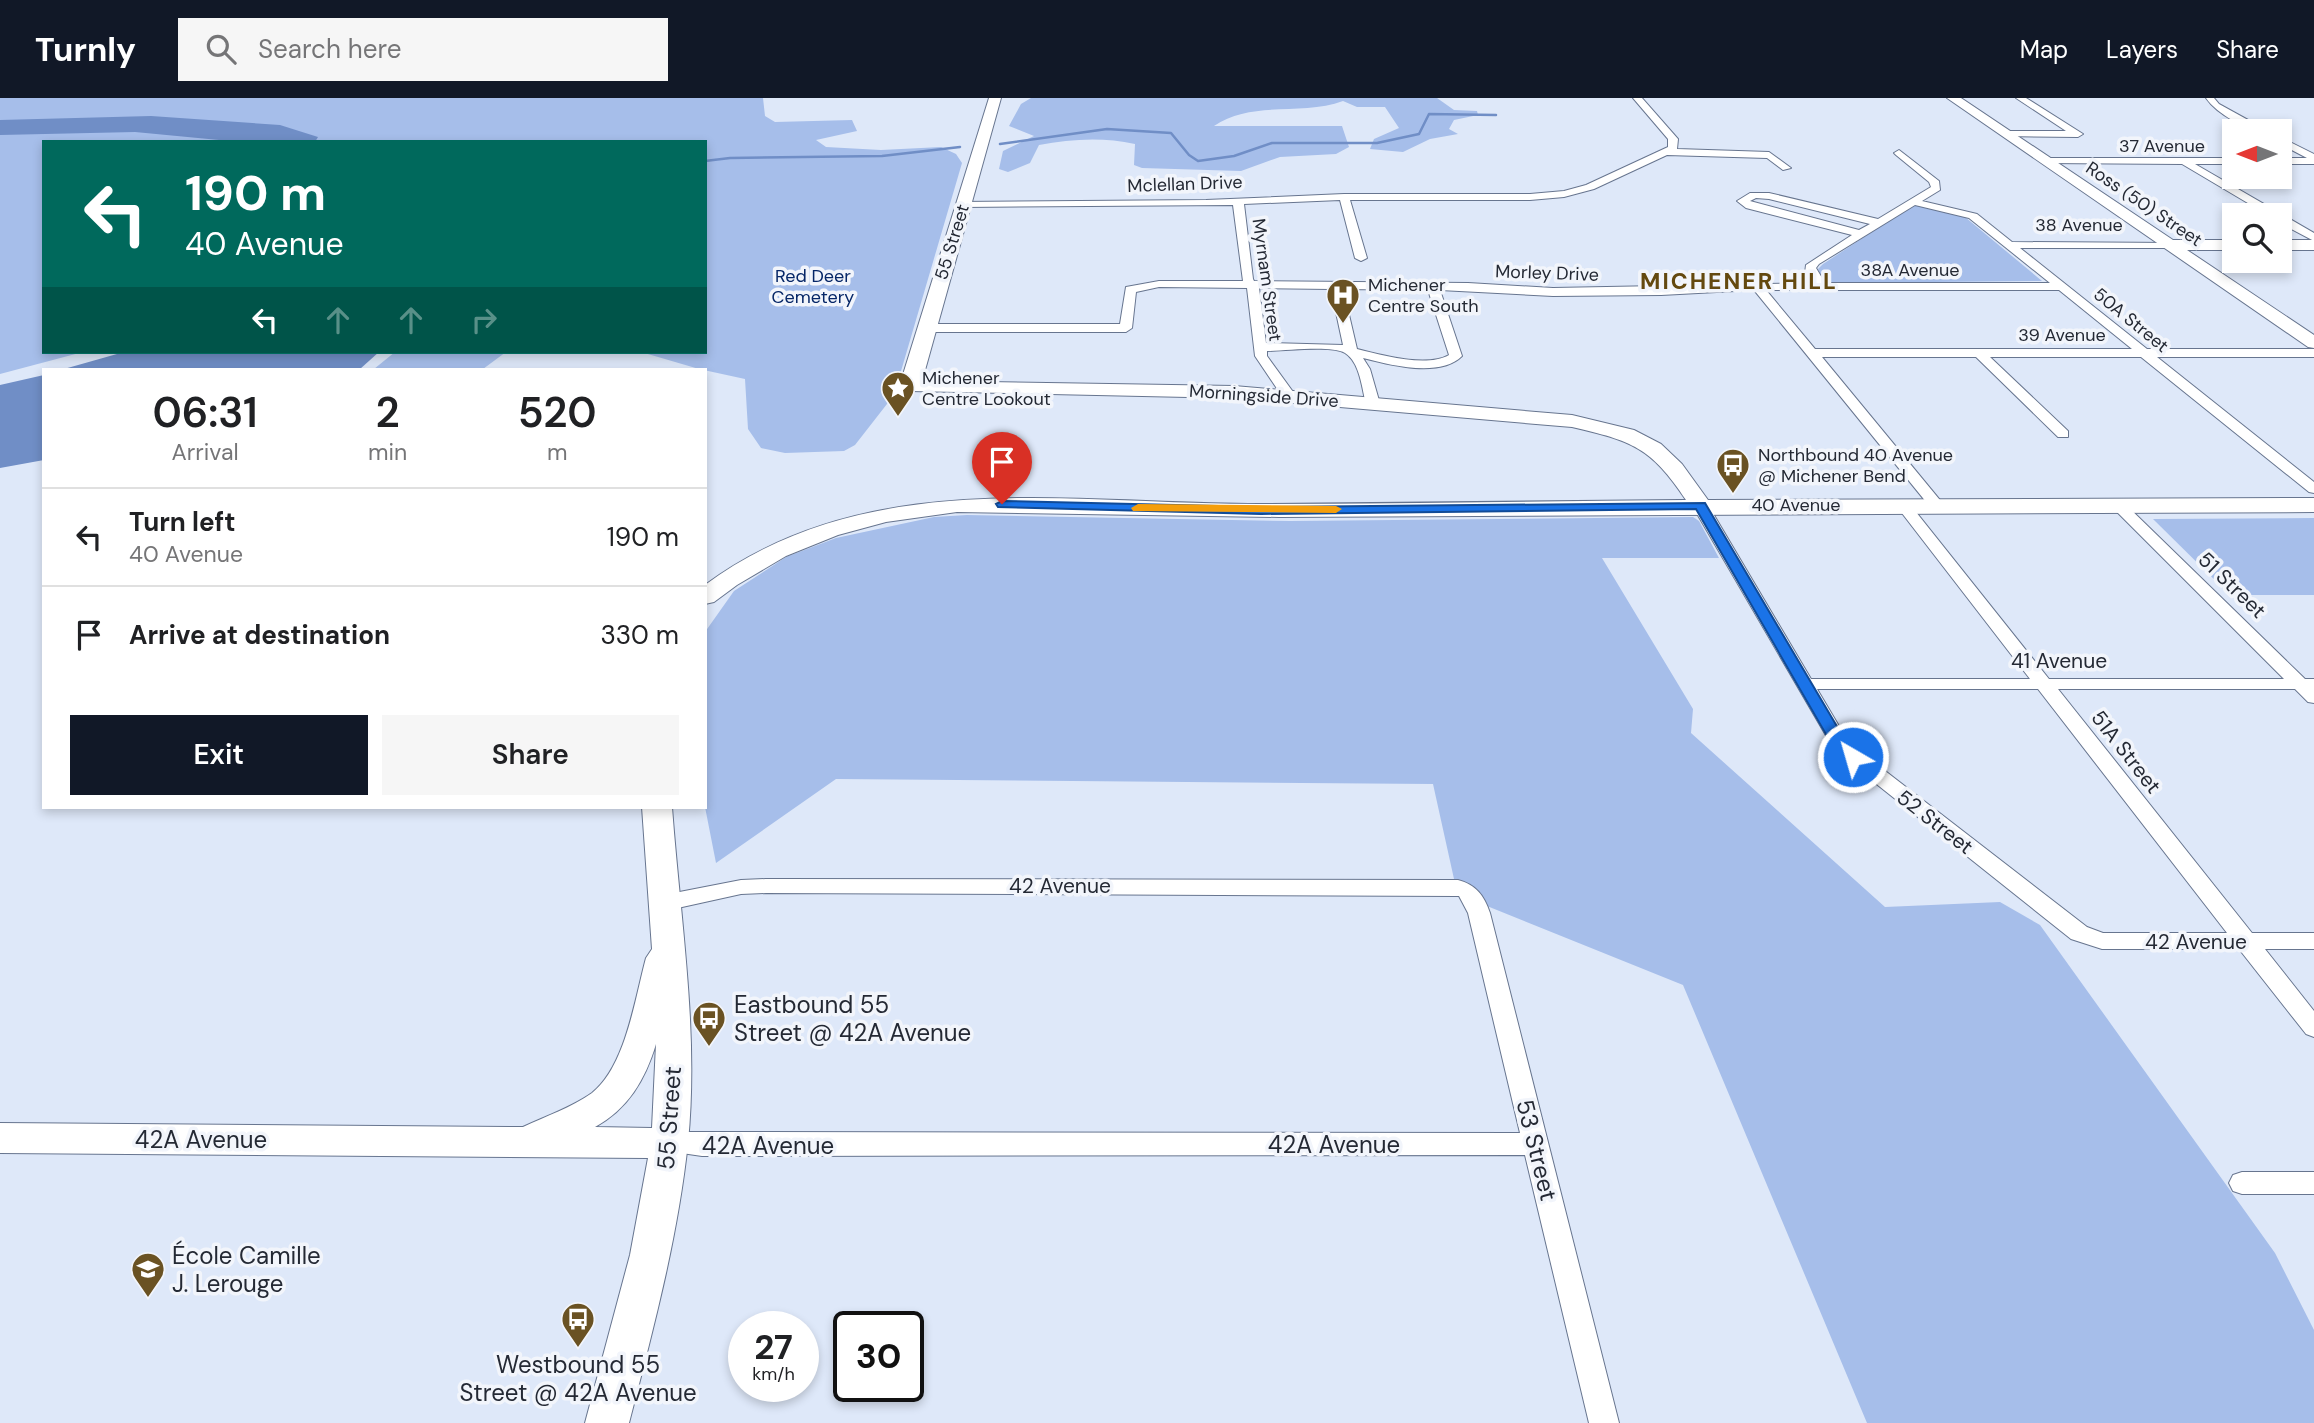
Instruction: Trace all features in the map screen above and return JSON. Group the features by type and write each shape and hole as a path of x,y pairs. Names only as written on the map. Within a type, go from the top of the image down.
{"street":[{"name":"55 Street","path":"914,385 911,381 995,98"},
{"path":"1637,98 1674,141 1673,148 1668,152"},
{"name":"Ross (50) Street","path":"1953,98 2314,343"},
{"path":"2007,134 2078,134 2020,98"},
{"path":"2210,98 2216,106 2240,119"},
{"path":"2292,147 2314,159"},
{"name":"Mclellan Drive","path":"963,204 1344,197 1525,197 1564,194 1590,187 1668,152"},
{"path":"1668,152 1766,154 1773,156 1786,168"},
{"path":"1822,287 1811,273 1811,265 1936,188 1937,183 1899,152"},
{"path":"2292,160 2314,159"},
{"name":"37 Avenue","path":"2047,161 2222,161"},
{"path":"2183,161 2255,203"},
{"path":"1861,234 1750,206 1742,201 1751,195 1769,195 1880,223"},
{"path":"1344,197 1361,258"},
{"name":"Myrnam Street","path":"1238,201 1247,279 1253,289 1261,356 1289,396"},
{"name":"50A Street","path":"1915,202 1973,216 2314,489"},
{"path":"2292,225 2314,238"},
{"name":"38 Avenue","path":"2008,245 2222,245"},
{"path":"2292,245 2314,245"},
{"name":"Morley Drive","path":"926,328 1126,328 1129,291 1132,287 1159,284 1433,287 1553,292 1758,287"},
{"path":"1336,286 1351,351 1364,369 1373,404"},
{"path":"1259,346 1332,347 1390,363 1444,363 1456,356 1433,287"},
{"path":"1758,287 1936,505"},
{"name":"38A Avenue","path":"1758,287 2062,287"},
{"name":"39 Avenue","path":"1811,353 2314,354"},
{"path":"1979,353 2063,434"},
{"name":"Morningside Drive","path":"914,385 926,389 1229,391 1550,419 1614,430"},
{"name":"52 Street","path":"1614,430 1642,440 1666,457 1700,505 1846,751 2079,933"},
{"name":"40 Avenue","path":"707,596 748,566 812,536 860,520 942,506 988,504 1261,510 1700,505 2314,505"},
{"name":"51A Street","path":"1903,505 2314,1028"},
{"name":"51 Street","path":"2118,505 2307,684 2314,698"},
{"name":"41 Avenue","path":"1804,684 2307,684"},
{"name":"55 Street","path":"607,1423 648,1267 670,1143 674,1052 657,809"},
{"name":"42 Avenue","path":"664,903 741,887 766,886 1458,887"},
{"name":"53 Street","path":"1458,887 1469,892 1479,913 1604,1423"},
{"name":"42 Avenue","path":"2079,933 2112,942 2314,941"},
{"path":"525,1142 593,1110 612,1096 633,1059 667,942"},
{"name":"42A Avenue","path":"0,1138 702,1145 1535,1144"},
{"path":"2242,1183 2311,1187"}],"green space":[{"name":"Red Deer Cemetery","path":"0,98 763,98 765,116 775,122 852,120 857,131 816,140 826,147 881,150 941,147 956,154 962,163 894,395 855,445 844,451 785,453 761,448 748,429 745,379 648,354 707,354 707,140 42,140 42,354 75,354 0,374"},
{"path":"1031,98 1437,98 1454,110 1477,111 1478,115 1454,120 1449,129 1458,134 1430,139 1403,152 1370,149 1374,139 1399,128 1385,107 1357,107 1343,101 1311,108 1244,113 1214,126 1342,126 1349,147 1336,154 1280,157 1241,171 1142,168 1134,165 1135,144 1099,140 1039,145 1030,163 1008,172 999,169 1003,151 1034,136 1009,126 1021,104"},
{"path":"1919,205 1965,217 2042,281 1835,283 1820,274 1818,269 1823,264 1910,207"},
{"path":"393,354 503,354 484,368 375,368"},
{"path":"967,515 1290,521 1693,517 1699,521 1719,558 1602,558 1693,709 1691,733 1885,907 2000,902 2040,925 2275,1253 2314,1330 2314,1423 1867,1423 1683,985 1482,904 1456,888 1433,784 836,779 716,863 705,809 707,629 734,591 786,557 836,538 934,517"},
{"path":"2314,518 2314,595 2230,595 2153,519"}],"shaded area":[{"path":"151,116 280,125 318,137 316,140 219,140 135,132 0,135 0,120"},
{"path":"117,354 377,354 361,368 68,368"},
{"path":"42,375 42,460 0,468 0,385"}],"waterway":[{"path":"1000,144 1107,129 1171,133 1189,155 1198,161 1234,156 1272,143 1377,143 1419,134 1429,114 1496,115"},
{"path":"707,161 730,158 882,156 960,147"}],"slow traffic":[{"path":"1138,508 1336,509"}],"place":[{"name":"Michener Centre South","path":"1343,325"},
{"name":"Michener Centre Lookout","path":"898,418"},
{"name":"Northbound 40 Avenue @ Michener Bend","path":"1733,495"},
{"name":"Eastbound 55 Street @ 42A Avenue","path":"709,1048"},
{"name":"École Camille J. Lerouge","path":"148,1299"},
{"name":"Westbound 55 Street @ 42A Avenue","path":"578,1349"}],"district":[{"name":"MICHENER HILL","path":"1739,281"}],"route":[{"path":"1002,504 1261,510 1700,505 1839,743 1853,757"}]}
